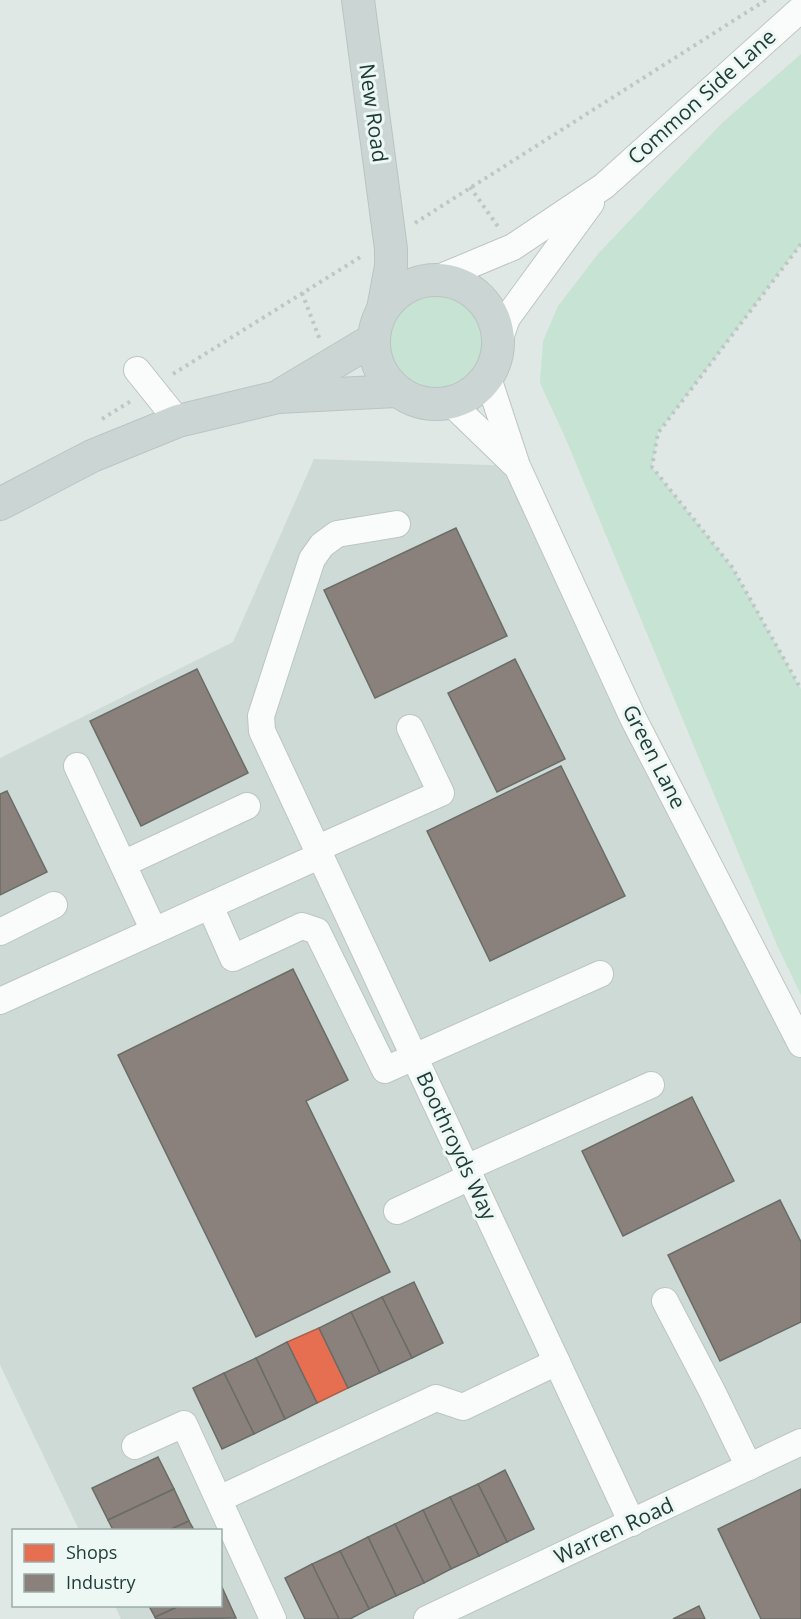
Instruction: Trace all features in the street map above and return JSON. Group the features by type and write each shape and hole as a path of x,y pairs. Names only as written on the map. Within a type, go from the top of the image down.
{"main road":[{"name":"New Road","path":"358,0 391,249 391,266 382,309"},
{"name":"New Road","path":"388,226 399,244 434,280"},
{"path":"434,280 463,286 481,298 493,316 499,341 495,363 488,378 472,394 451,403 429,405 396,391 382,374 375,354 374,339 382,309 397,293 413,284 434,280"},
{"path":"278,397 374,339"},
{"path":"0,504 92,456 178,421 278,397 396,391"}],"street":[{"name":"Common Side Lane","path":"434,280 513,248 604,186 801,9"},
{"name":"Common Side Lane","path":"499,341 507,318 604,186"},
{"path":"137,370 178,421"},
{"name":"Green Lane","path":"488,378 517,466 633,718 801,1044"},
{"name":"Green Lane","path":"451,403 517,466"},
{"name":"Boothroyds Way","path":"397,524 337,534 322,545 312,560 261,716 262,731 632,1522"},
{"path":"0,1001 210,906 441,793 410,728"},
{"path":"77,766 154,931"},
{"path":"123,864 248,806"},
{"path":"0,932 54,905"},
{"path":"210,906 233,958 302,926 317,932 385,1070 600,974"},
{"path":"398,1210 468,1173 651,1085"},
{"path":"665,1301 749,1467"},
{"path":"219,1499 436,1398 463,1407 557,1362"},
{"path":"135,1446 184,1424 273,1619"},
{"name":"Warren Road","path":"428,1619 801,1442"}],"path":[{"path":"470,187 513,248"},
{"path":"801,244 658,433 652,467 732,567 801,689"},
{"path":"302,293 330,365"}],"shaded area":[{"path":"314,459 517,466 801,1044 801,1619 121,1619 115,1607 222,1607 222,1529 79,1529 0,1365 0,758 233,642"}],"green space":[{"path":"801,54 801,244 658,433 652,467 732,567 801,689 801,995 776,943 565,437 540,383 543,341 558,306 598,254 722,123"},
{"path":"436,296 454,300 469,309 478,324 482,342 478,360 469,375 454,384 436,388 418,384 403,375 394,360 390,342 394,324 403,309 418,300"}],"building: Shops":[{"path":"319,1328 348,1388 317,1403 287,1342"}],"building: Industry":[{"path":"456,528 507,636 375,698 324,590"},
{"path":"515,659 565,759 497,792 448,693"},
{"path":"197,669 248,773 141,826 90,721"},
{"path":"561,766 625,896 490,961 427,831"},
{"path":"7,791 47,872 0,895 0,794"},
{"path":"293,969 348,1080 306,1101 390,1272 256,1337 118,1055"},
{"path":"692,1097 734,1181 623,1236 582,1151"},
{"path":"780,1200 801,1242 801,1322 720,1361 668,1255"},
{"path":"414,1282 443,1343 412,1358 382,1297"},
{"path":"382,1297 412,1358 380,1373 351,1312"},
{"path":"351,1312 380,1373 348,1388 319,1328"},
{"path":"287,1342 317,1403 285,1419 256,1358"},
{"path":"256,1358 285,1419 254,1434 224,1373"},
{"path":"224,1373 254,1434 222,1449 193,1388"},
{"path":"158,1457 174,1489 108,1520 92,1488"},
{"path":"505,1470 534,1529 507,1542 478,1484"},
{"path":"478,1484 507,1542 479,1556 450,1497"},
{"path":"174,1489 189,1521 171,1529 112,1529 108,1520"},
{"path":"801,1489 801,1619 761,1619 718,1529"},
{"path":"450,1497 479,1556 451,1569 423,1510"},
{"path":"423,1510 451,1569 424,1583 395,1524"},
{"path":"189,1521 193,1529 171,1529"},
{"path":"395,1524 424,1583 396,1596 368,1537"},
{"path":"368,1537 396,1596 369,1609 340,1551"},
{"path":"340,1551 369,1609 350,1619 339,1619 312,1564"},
{"path":"312,1564 339,1619 305,1619 285,1578"},
{"path":"222,1587 236,1618 156,1619 155,1617 177,1607 222,1607"},
{"path":"699,1606 705,1619 673,1619"},
{"path":"150,1607 177,1607 155,1617"}]}
